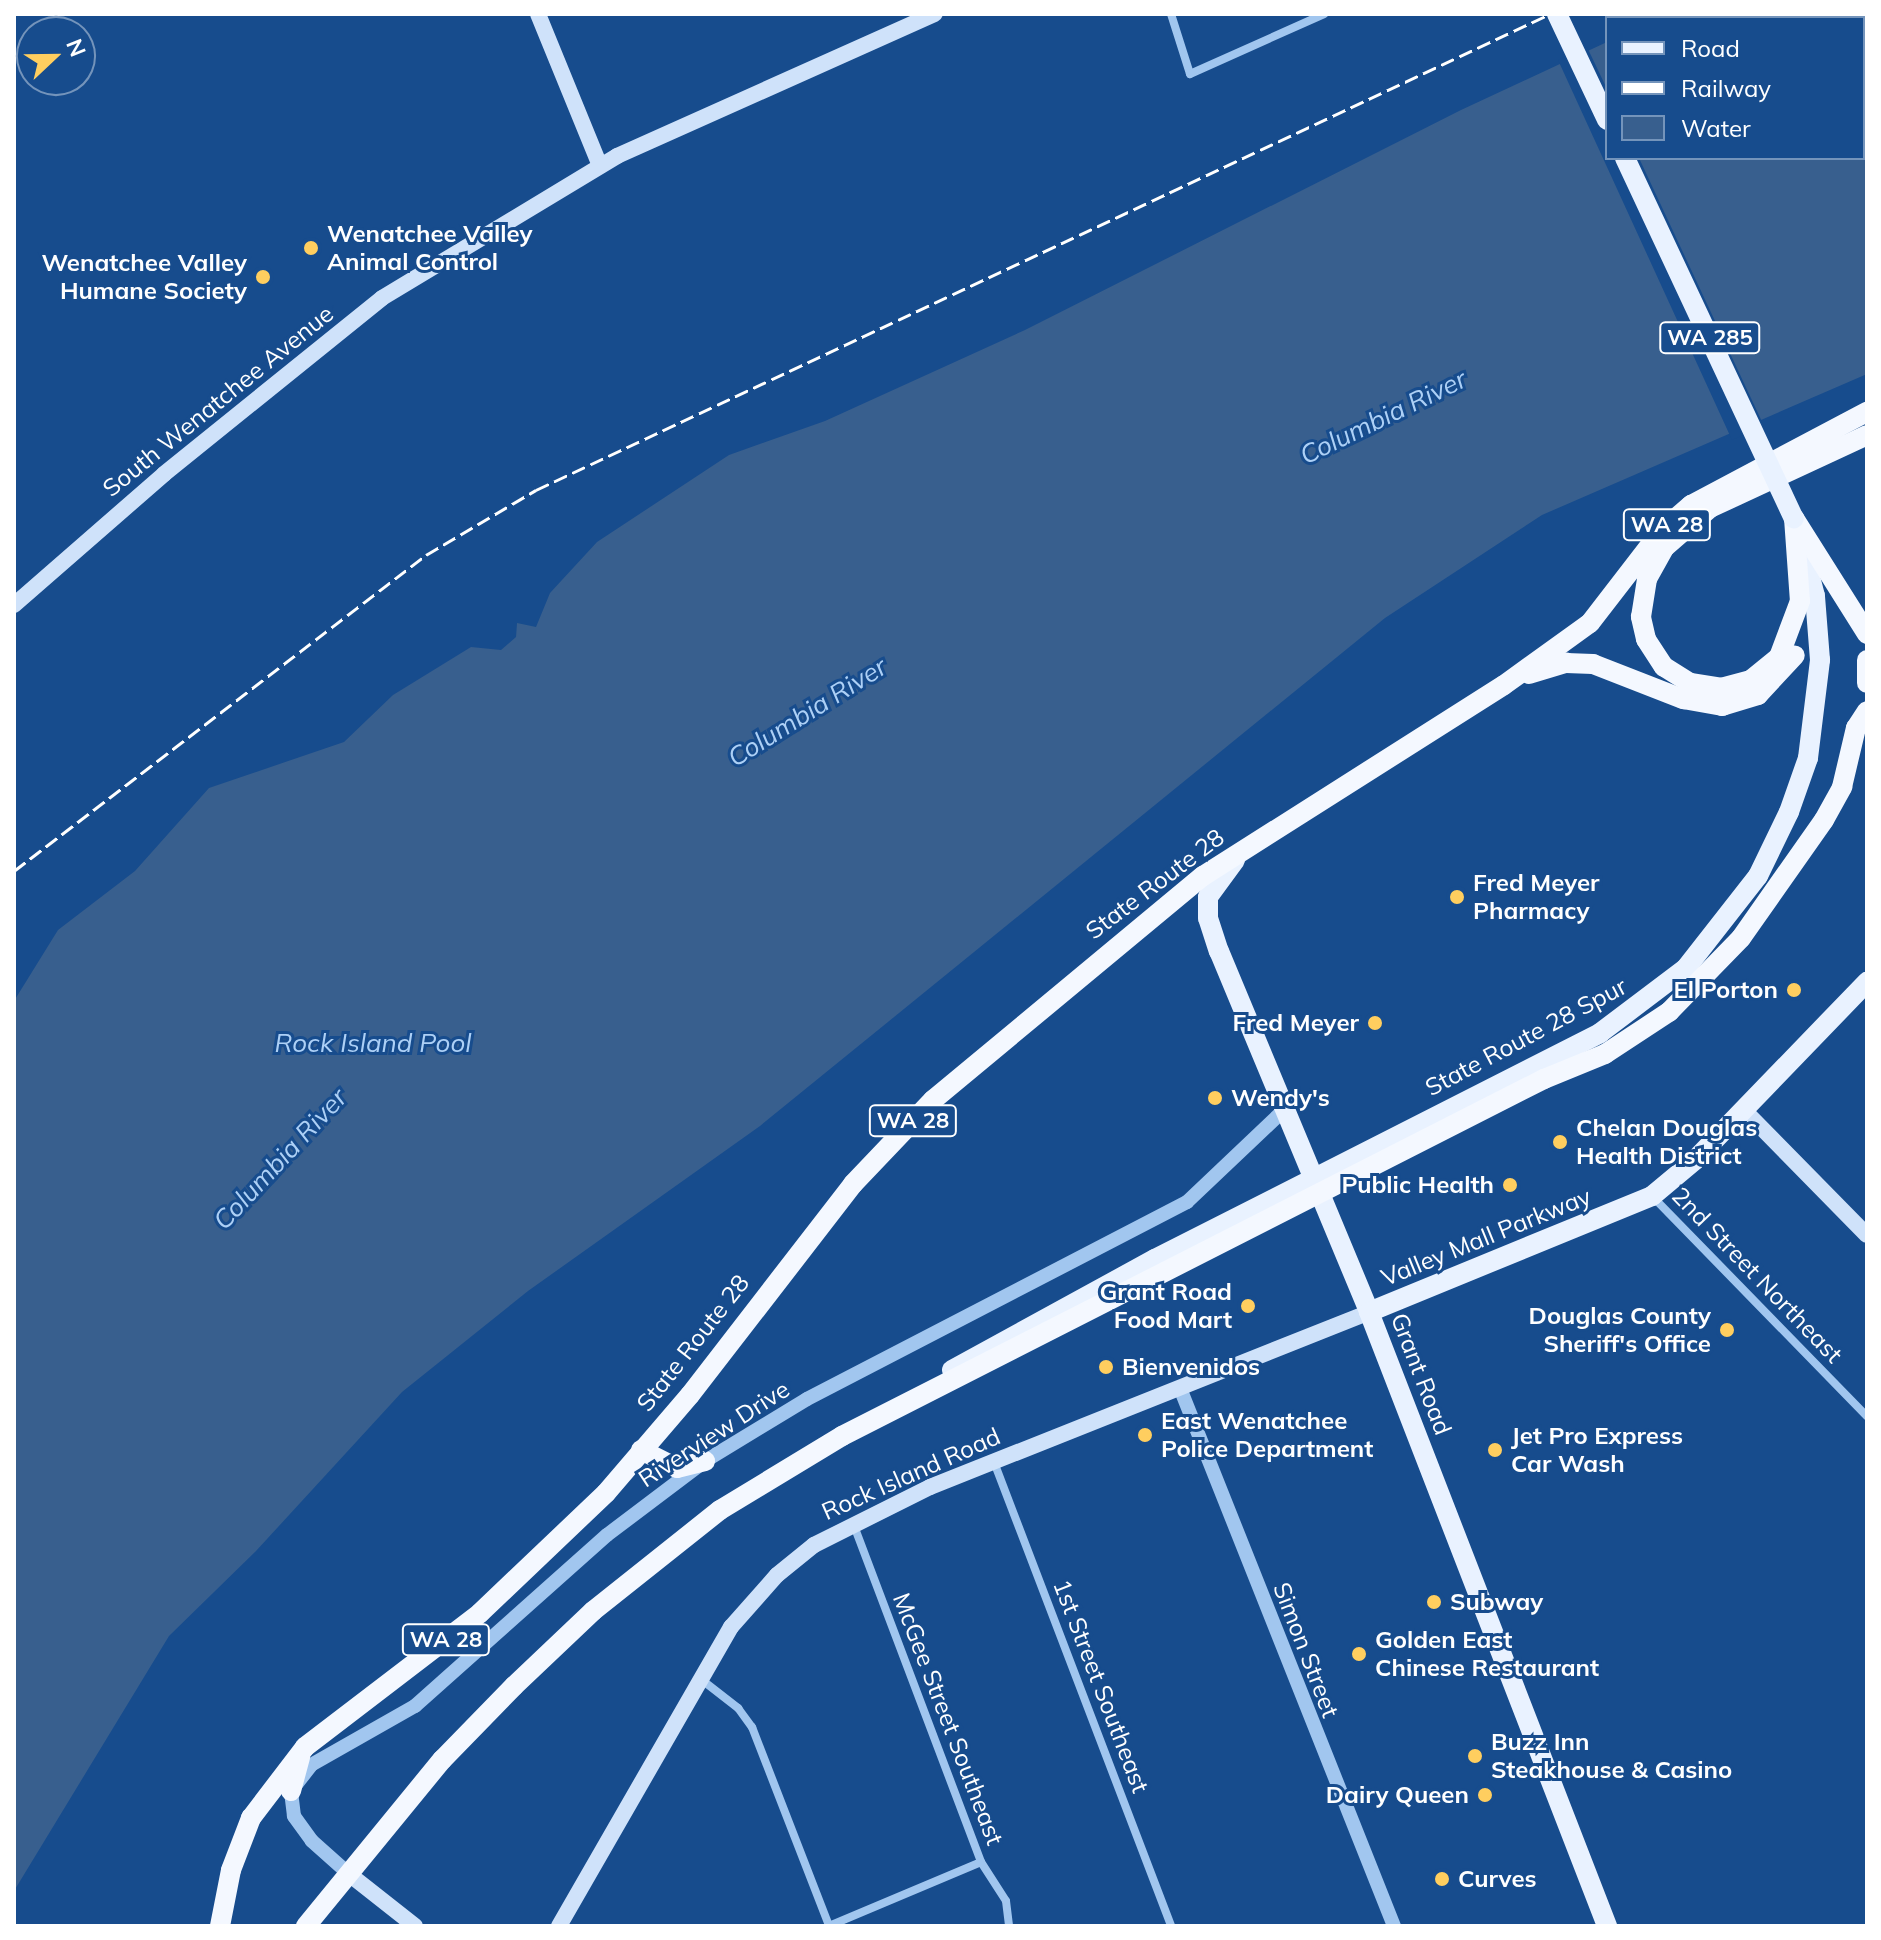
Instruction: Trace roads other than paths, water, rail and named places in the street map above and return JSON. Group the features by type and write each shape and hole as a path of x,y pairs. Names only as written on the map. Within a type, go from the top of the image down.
{"highway":[{"name":"State Route 28","path":"305,1747 480,1613 577,1522 641,1450 853,1184 933,1100 1085,969 1203,876 1504,685 1590,623 1661,531 1691,505 1867,412"},
{"path":"1794,518 1800,601 1779,657 1751,680 1722,688 1690,683 1664,667 1646,639 1641,617 1647,579 1664,548 1710,508 1867,435"},
{"path":"1794,518 1867,634"},
{"path":"1504,685 1546,667 1578,662 1603,666 1704,705 1731,705 1758,695 1783,672 1806,626 1794,518"},
{"path":"1841,590 1867,617"},
{"path":"1867,660 1867,683"},
{"path":"306,1926 442,1760 593,1611 720,1510 842,1436 1318,1187 1620,1045 1687,998 1768,880 1835,802 1856,728 1867,711"},
{"path":"641,1450 665,1464 683,1469 705,1461"},
{"path":"665,1464 674,1479 669,1488"},
{"path":"291,1791 305,1747"},
{"name":"WA 28","path":"220,1926 247,1828 269,1789 305,1747"}],"main road":[{"path":"538,14 600,166"},
{"name":"South Wenatchee Avenue","path":"14,605 164,474 382,298 600,166 935,14"},
{"path":"1557,14 1605,116"},
{"name":"WA 285","path":"1626,160 1811,549 1826,592 1830,696 1803,809 1768,880"},
{"name":"Grant Road","path":"1243,851 1213,884 1208,897 1208,918 1233,989 1369,1312 1607,1926"},
{"name":"State Route 28 Spur","path":"1318,1187 1621,1021 1699,955 1768,880"},
{"name":"Valley Mall Parkway","path":"1369,1312 1652,1196 1744,1110 1867,982"},
{"path":"1744,1110 1867,1235"},
{"name":"Rock Island Road","path":"559,1926 731,1627 777,1575 853,1522 994,1461 1369,1312"},
{"path":"349,1874 415,1926"}],"street":[{"path":"1171,14 1190,74 1324,14"},
{"name":"Riverview Drive","path":"291,1791 311,1765 421,1701 607,1535 705,1461 811,1397 1187,1202 1285,1109"},
{"name":"2nd Street Northeast","path":"1652,1196 1867,1416"},
{"name":"Simon Street","path":"1180,1388 1394,1926"},
{"name":"1st Street Southeast","path":"994,1461 1171,1926"},
{"name":"McGee Street Southeast","path":"853,1522 981,1862 1006,1901 1009,1926"},
{"path":"702,1680 738,1708 752,1727 829,1926 981,1862"},
{"path":"291,1791 301,1828 349,1874"}],"water":[{"name":"Rock Island Pool","path":"1867,14 1867,374 1542,515 1385,618 760,1126 528,1291 402,1392 256,1551 169,1636 14,1891 14,1001 58,930 135,871 209,788 344,742 393,695 471,647 501,650 516,637 517,623 536,627 550,593 597,542 729,455 825,421 1025,330 1461,110 1605,43 1605,160 1865,160 1865,16 1664,16"}],"railway":[{"path":"14,871 426,555 536,490 1550,14"}],"place":[{"name":"Wenatchee Valley Animal Control","path":"311,248"},
{"name":"Wenatchee Valley Humane Society","path":"263,277"},
{"name":"Fred Meyer Pharmacy","path":"1457,897"},
{"name":"El Porton","path":"1794,990"},
{"name":"Fred Meyer","path":"1375,1023"},
{"name":"Wendy's","path":"1215,1098"},
{"name":"Chelan Douglas Health District","path":"1560,1142"},
{"name":"Public Health","path":"1510,1185"},
{"name":"Grant Road Food Mart","path":"1248,1306"},
{"name":"Douglas County Sheriff's Office","path":"1727,1330"},
{"name":"Bienvenidos","path":"1106,1367"},
{"name":"East Wenatchee Police Department","path":"1145,1435"},
{"name":"Jet Pro Express Car Wash","path":"1495,1450"},
{"name":"Subway","path":"1434,1602"},
{"name":"Golden East Chinese Restaurant","path":"1359,1654"},
{"name":"Buzz Inn Steakhouse & Casino","path":"1475,1756"},
{"name":"Dairy Queen","path":"1485,1795"},
{"name":"Curves","path":"1442,1879"}],"water label":[{"name":"Columbia River","path":"1383,417"},
{"name":"Columbia River","path":"807,712"},
{"name":"Columbia River","path":"280,1159"}]}
